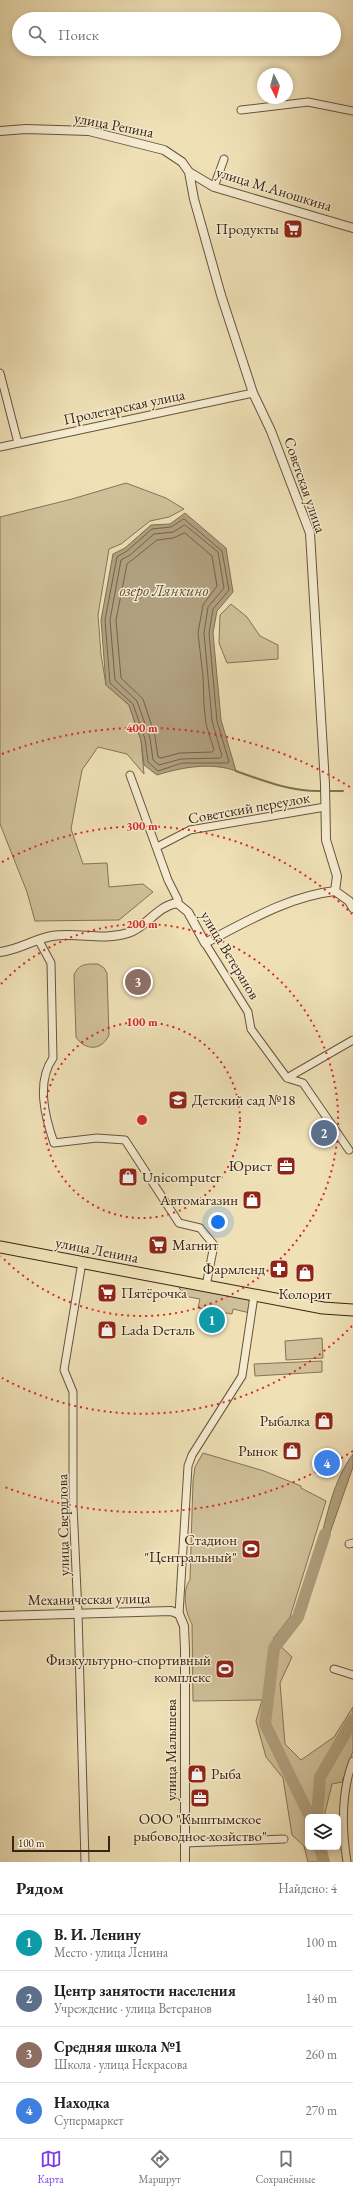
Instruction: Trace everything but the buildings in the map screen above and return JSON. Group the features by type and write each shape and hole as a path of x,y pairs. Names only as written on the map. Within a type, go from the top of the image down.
{"main road":[{"name":"улица Ленина","path":"0,1247 254,1296 323,1308 353,1310"}],"street":[{"path":"241,110 308,102 353,111"},
{"name":"улица Репина","path":"0,131 26,129 89,131 164,150 182,162 189,172"},
{"path":"214,187 224,158"},
{"name":"улица М.Аношкина","path":"189,172 214,187 353,228"},
{"name":"Советская улица","path":"189,172 194,199 221,295 253,393 271,431 310,533 326,796 326,840 337,876 335,891"},
{"path":"0,373 18,442"},
{"name":"Пролетарская улица","path":"0,447 253,393"},
{"name":"улица Ветеранов","path":"130,775 178,903 188,912 205,943 248,1012 251,1029 287,1078"},
{"name":"Советский переулок","path":"157,847 190,830 325,807"},
{"path":"205,943 259,914 318,893 335,891 349,901 353,908"},
{"path":"0,952 10,951 50,936 111,937 122,935 131,932 162,909 178,903"},
{"path":"39,941 51,963 53,1058 48,1064 43,1080 48,1124 54,1143 97,1138 125,1140 179,1223 200,1228 214,1245 206,1286"},
{"path":"287,1078 353,1040"},
{"path":"287,1078 303,1083 349,1150"},
{"name":"улица Свердлова","path":"82,1262 64,1370 73,1392 73,1506 78,1614 85,1862"},
{"name":"улица Малышева","path":"185,1862 185,1649 184,1626 179,1614 188,1466 192,1454 242,1376 254,1296"},
{"name":"Механическая улица","path":"0,1616 171,1611 179,1614"},
{"path":"334,1669 353,1675"},
{"path":"347,1862 343,1835 348,1775 353,1761"},
{"path":"185,1843 284,1839"}],"shaded area":[{"path":"126,483 166,498 184,509 169,517 150,521 121,544 109,549 98,615 101,654 106,685 129,705 141,740 144,774 127,754 98,747 82,770 71,829 83,864 107,863 109,887 143,884 153,892 119,920 35,921 27,892 0,824 0,517 72,499"},
{"path":"231,604 247,617 260,636 278,645 278,659 227,663 219,643 220,615"},
{"path":"87,964 98,964 104,968 107,973 109,1035 102,1044 89,1047 80,1042 76,1037 74,975 81,966"},
{"path":"177,1284 248,1298 251,1302 250,1313 233,1309 232,1314 198,1308 200,1299 184,1296"},
{"path":"322,1338 323,1358 286,1360 285,1341"},
{"path":"322,1361 322,1372 255,1376 254,1364"},
{"name":"Стадион \"Центральный\"","path":"203,1453 264,1471 301,1486 301,1488 326,1501 290,1617 273,1639 292,1657 280,1683 285,1744 301,1760 334,1737 353,1707 353,1751 342,1782 332,1784 325,1814 305,1814 305,1850 304,1846 292,1835 283,1778 266,1757 256,1721 262,1700 193,1701 192,1624 186,1608 185,1595 190,1580 193,1481 195,1467"},
{"name":"Стадион \"Центральный\"","path":"305,1850 322,1850 317,1854 320,1862 308,1862"}],"water":[{"name":"озеро Лянкино","path":"185,513 226,548 233,592 217,611 213,633 221,720 236,771 226,768 207,766 187,768 157,775 144,765 141,740 129,705 106,685 101,620 113,554 125,548 151,525 170,524"},
{"path":"353,1454 353,1467 324,1550 319,1546 328,1510 340,1475"}],"waterway":[{"path":"236,771 289,788 322,791"},
{"path":"327,791 343,791"},
{"path":"309,1814 265,1724 274,1648 298,1617 325,1534"},
{"path":"317,1814 320,1777 353,1720"},
{"path":"321,1850 324,1862"}],"place":[{"name":"Продукты","path":"293,229"},
{"name":"Средняя школа №1","path":"138,982"},
{"name":"Детский сад №18","path":"178,1100"},
{"name":"Центр занятости населения","path":"324,1133"},
{"name":"Юрист","path":"286,1166"},
{"name":"Unicomputer","path":"128,1177"},
{"name":"Автомагазин","path":"252,1200"},
{"name":"Магнит","path":"158,1245"},
{"name":"Фармленд","path":"279,1269"},
{"name":"Колорит","path":"305,1273"},
{"name":"Пятёрочка","path":"107,1293"},
{"name":"В. И. Ленину","path":"212,1320"},
{"name":"Lada Dеталь","path":"107,1330"},
{"name":"Рыбалка","path":"324,1421"},
{"name":"Рынок","path":"292,1451"},
{"name":"Находка","path":"327,1463"},
{"name":"Стадион \"Центральный\"","path":"251,1549"},
{"name":"Физкультурно-спортивный комплекс","path":"225,1669"},
{"name":"Рыба","path":"197,1774"},
{"name":"ООО \"Кыштымское рыбоводное хозйство\"","path":"200,1798"}]}
